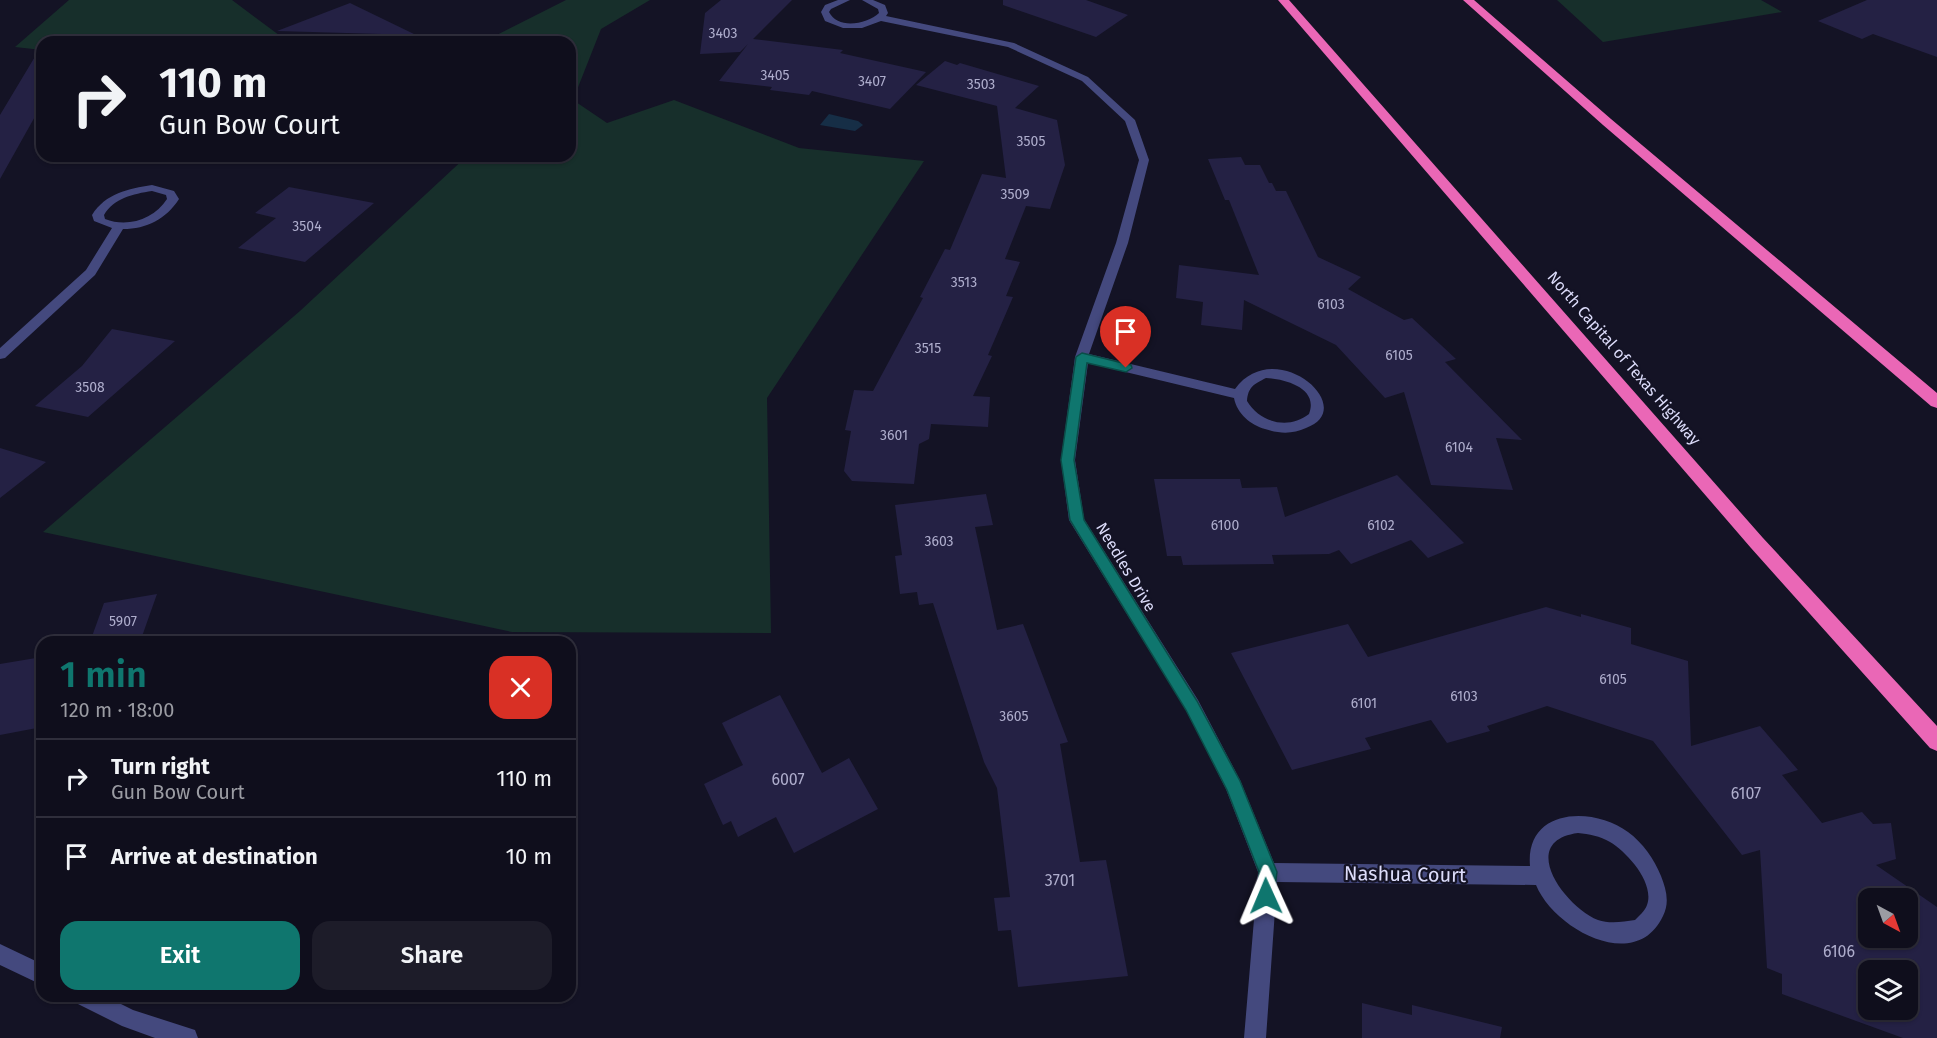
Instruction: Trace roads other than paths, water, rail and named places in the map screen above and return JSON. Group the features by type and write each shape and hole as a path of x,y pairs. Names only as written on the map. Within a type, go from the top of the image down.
{"highway":[{"name":"North Capital of Texas Highway","path":"1283,0 1757,543 1937,741"},
{"path":"1468,0 1616,130 1937,402"}],"street":[{"name":"Needles Drive","path":"846,0 828,7 825,12 826,17 840,25 851,26 873,22 881,18 1011,45 1085,79 1130,120 1144,160 1122,243 1082,357 1068,460 1077,520 1192,705 1234,786 1268,872 1255,1038"},
{"path":"866,0 882,7 884,13 881,18"},
{"path":"163,189 170,193 173,199 161,214 134,225 119,226 107,225 100,221 98,215 102,207 111,200 138,190 163,189"},
{"path":"0,354 92,272 119,226"},
{"path":"1082,357 1239,395"},
{"path":"1264,374 1278,374 1294,378 1306,385 1315,394 1318,405 1316,415 1307,423 1294,427 1279,427 1262,423 1250,416 1242,406 1239,395 1242,385 1251,378 1264,374"},
{"path":"1578,824 1600,828 1622,839 1641,857 1649,870 1658,898 1653,917 1639,929 1618,933 1595,929 1572,916 1553,897 1542,876 1538,855 1545,838 1558,827 1578,824"},
{"name":"Nashua Court","path":"1268,872 1542,876"},
{"path":"0,954 36,972"},
{"path":"95,1002 129,1019 187,1038"}],"water":[{"path":"829,114 858,121 863,125 855,131 820,125"}]}
